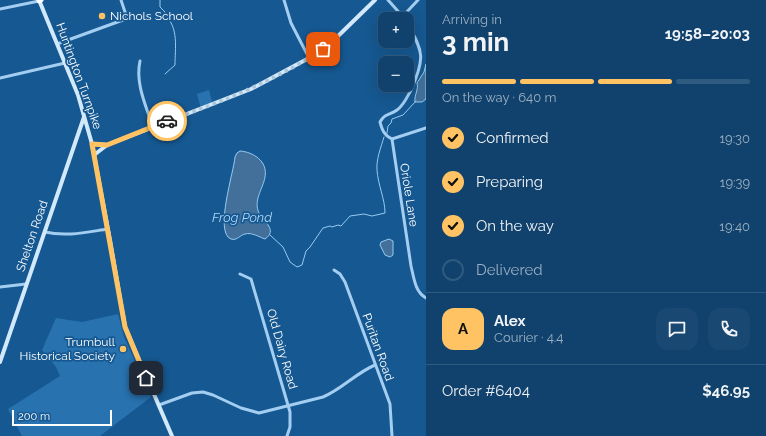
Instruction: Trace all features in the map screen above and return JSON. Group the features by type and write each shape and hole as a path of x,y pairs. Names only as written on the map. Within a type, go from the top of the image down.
{"main road":[{"name":"Huntington Turnpike","path":"40,0 78,95 92,144 125,327 172,436"},
{"path":"94,155 107,145 250,89 309,58 335,39 375,0"},
{"name":"Shelton Road","path":"0,362 84,117"},
{"path":"92,144 107,145"}],"street":[{"path":"0,9 40,0"},
{"path":"58,44 123,20 126,15 121,0"},
{"path":"284,0 292,23 309,58"},
{"path":"388,0 399,12"},
{"path":"409,12 418,0"},
{"path":"414,34 418,41 421,60 420,71 404,103 397,110 383,117 380,122 383,132 392,138 426,128"},
{"path":"140,61 138,79 153,127"},
{"path":"0,78 65,63"},
{"name":"Oriole Lane","path":"392,138 411,266 416,286 426,298"},
{"path":"45,232 76,234 108,229"},
{"name":"Puritan Road","path":"334,270 340,274 345,282 390,404 392,436"},
{"name":"Old Dairy Road","path":"240,274 251,279 288,406 290,427 287,436"},
{"path":"0,287 26,284"},
{"path":"158,406 192,393 203,392 241,408 259,413 323,397 333,393 364,370 375,365"}],"shaded area":[{"path":"209,90 213,105 201,109 197,94"},
{"path":"118,314 124,337 151,397 100,436 22,436 8,409 60,376 56,367 42,350 56,318 82,322"}],"water":[{"path":"426,64 426,99 422,102 415,102 417,83 424,72"},
{"name":"Frog Pond","path":"240,151 254,155 262,162 264,166 265,177 259,195 257,208 270,229 269,236 265,239 253,234 248,234 237,239 231,239 226,234 224,226 226,201 235,157"},
{"path":"389,239 393,241 393,255 390,257 385,255 380,245 381,242"}],"waterway":[{"path":"160,0 160,7 165,12 165,15 172,26 176,45 175,65 165,74"},
{"path":"387,133 388,126 392,119 403,115 416,101"},
{"path":"270,235 283,247 290,262 297,267 302,265 306,251 323,228 338,225 341,226 350,216 364,214 372,216 385,213 377,166 384,137"}],"way so far":[{"path":"167,121 250,89 323,49"}],"place":[{"name":"Nichols School","path":"102,16"},
{"name":"Trumbull Historical Society","path":"123,349"}],"route":[{"path":"146,378 125,327 92,144 107,145 167,121"}]}
